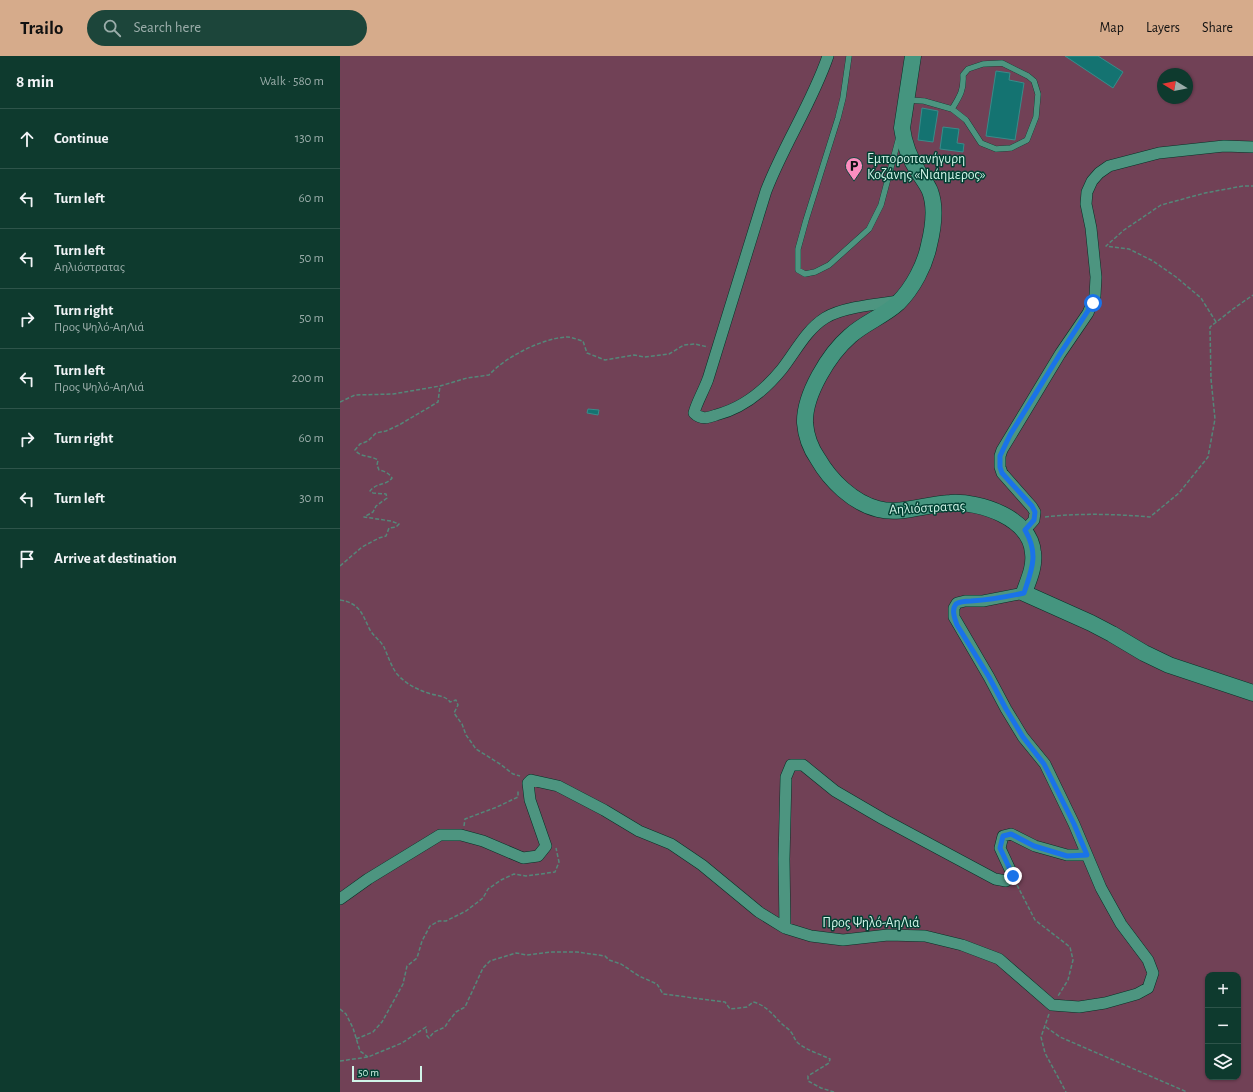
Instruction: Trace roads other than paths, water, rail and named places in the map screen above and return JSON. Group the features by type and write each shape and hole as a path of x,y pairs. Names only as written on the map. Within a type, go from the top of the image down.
{"street":[{"path":"828,56 820,78 775,167 705,387 694,413 698,417 705,418 732,411 755,396 782,369 809,332 826,317 859,307 900,301"},
{"name":"Αηλιόστρατας","path":"913,56 902,128 903,138 910,158 930,191 933,214 929,246 923,265 913,284 900,301 888,311 850,335 838,348 821,374 809,400 805,424 807,436 818,460 831,477 855,499 877,509 910,509 948,503 966,503 987,508 1014,521 1030,524"},
{"path":"1024,593 1034,559 1030,524 1035,512 1032,506 1002,473 1000,467 1000,456 1010,435 1093,303 1097,285 1091,228 1086,204 1087,192 1092,181 1099,173 1109,166 1159,152 1224,146 1253,147"},
{"path":"785,928 784,859 786,777 791,765 803,765 835,791 883,819 995,879 1006,881 1013,876 1000,848 1003,836 1011,834 1034,846 1067,856 1087,855 1074,824 1044,764 1023,737 954,617 954,608 957,603 966,601 983,601 1024,593 1091,623 1144,653 1169,665 1253,693"},
{"name":"Προς Ψηλό-ΑηΛιά","path":"340,899 440,835 461,835 483,841 523,858 538,856 546,846 523,782 558,786 604,810 639,831 671,844 702,865 759,912 785,928 811,936 843,940 888,935 924,936 962,945 998,959 1052,1005 1079,1007 1099,1004 1137,994 1148,988 1153,973 1148,960 1121,924 1101,888 1087,855"}],"lane":[{"path":"849,56 838,118 798,249 798,270 805,274 815,272 829,265 869,229 881,205 888,174 902,128"},
{"path":"1001,56 1002,63"},
{"path":"906,100 924,101 952,109 966,120 981,143 996,149 1011,148 1027,140 1036,116 1038,94 1034,81 1028,76 1002,63 983,64 968,69 963,75 964,85 961,94 952,109"}],"place":[{"name":"Εμποροπανήγυρη Κοζάνης «Νιάημερος»","path":"854,181"}]}
